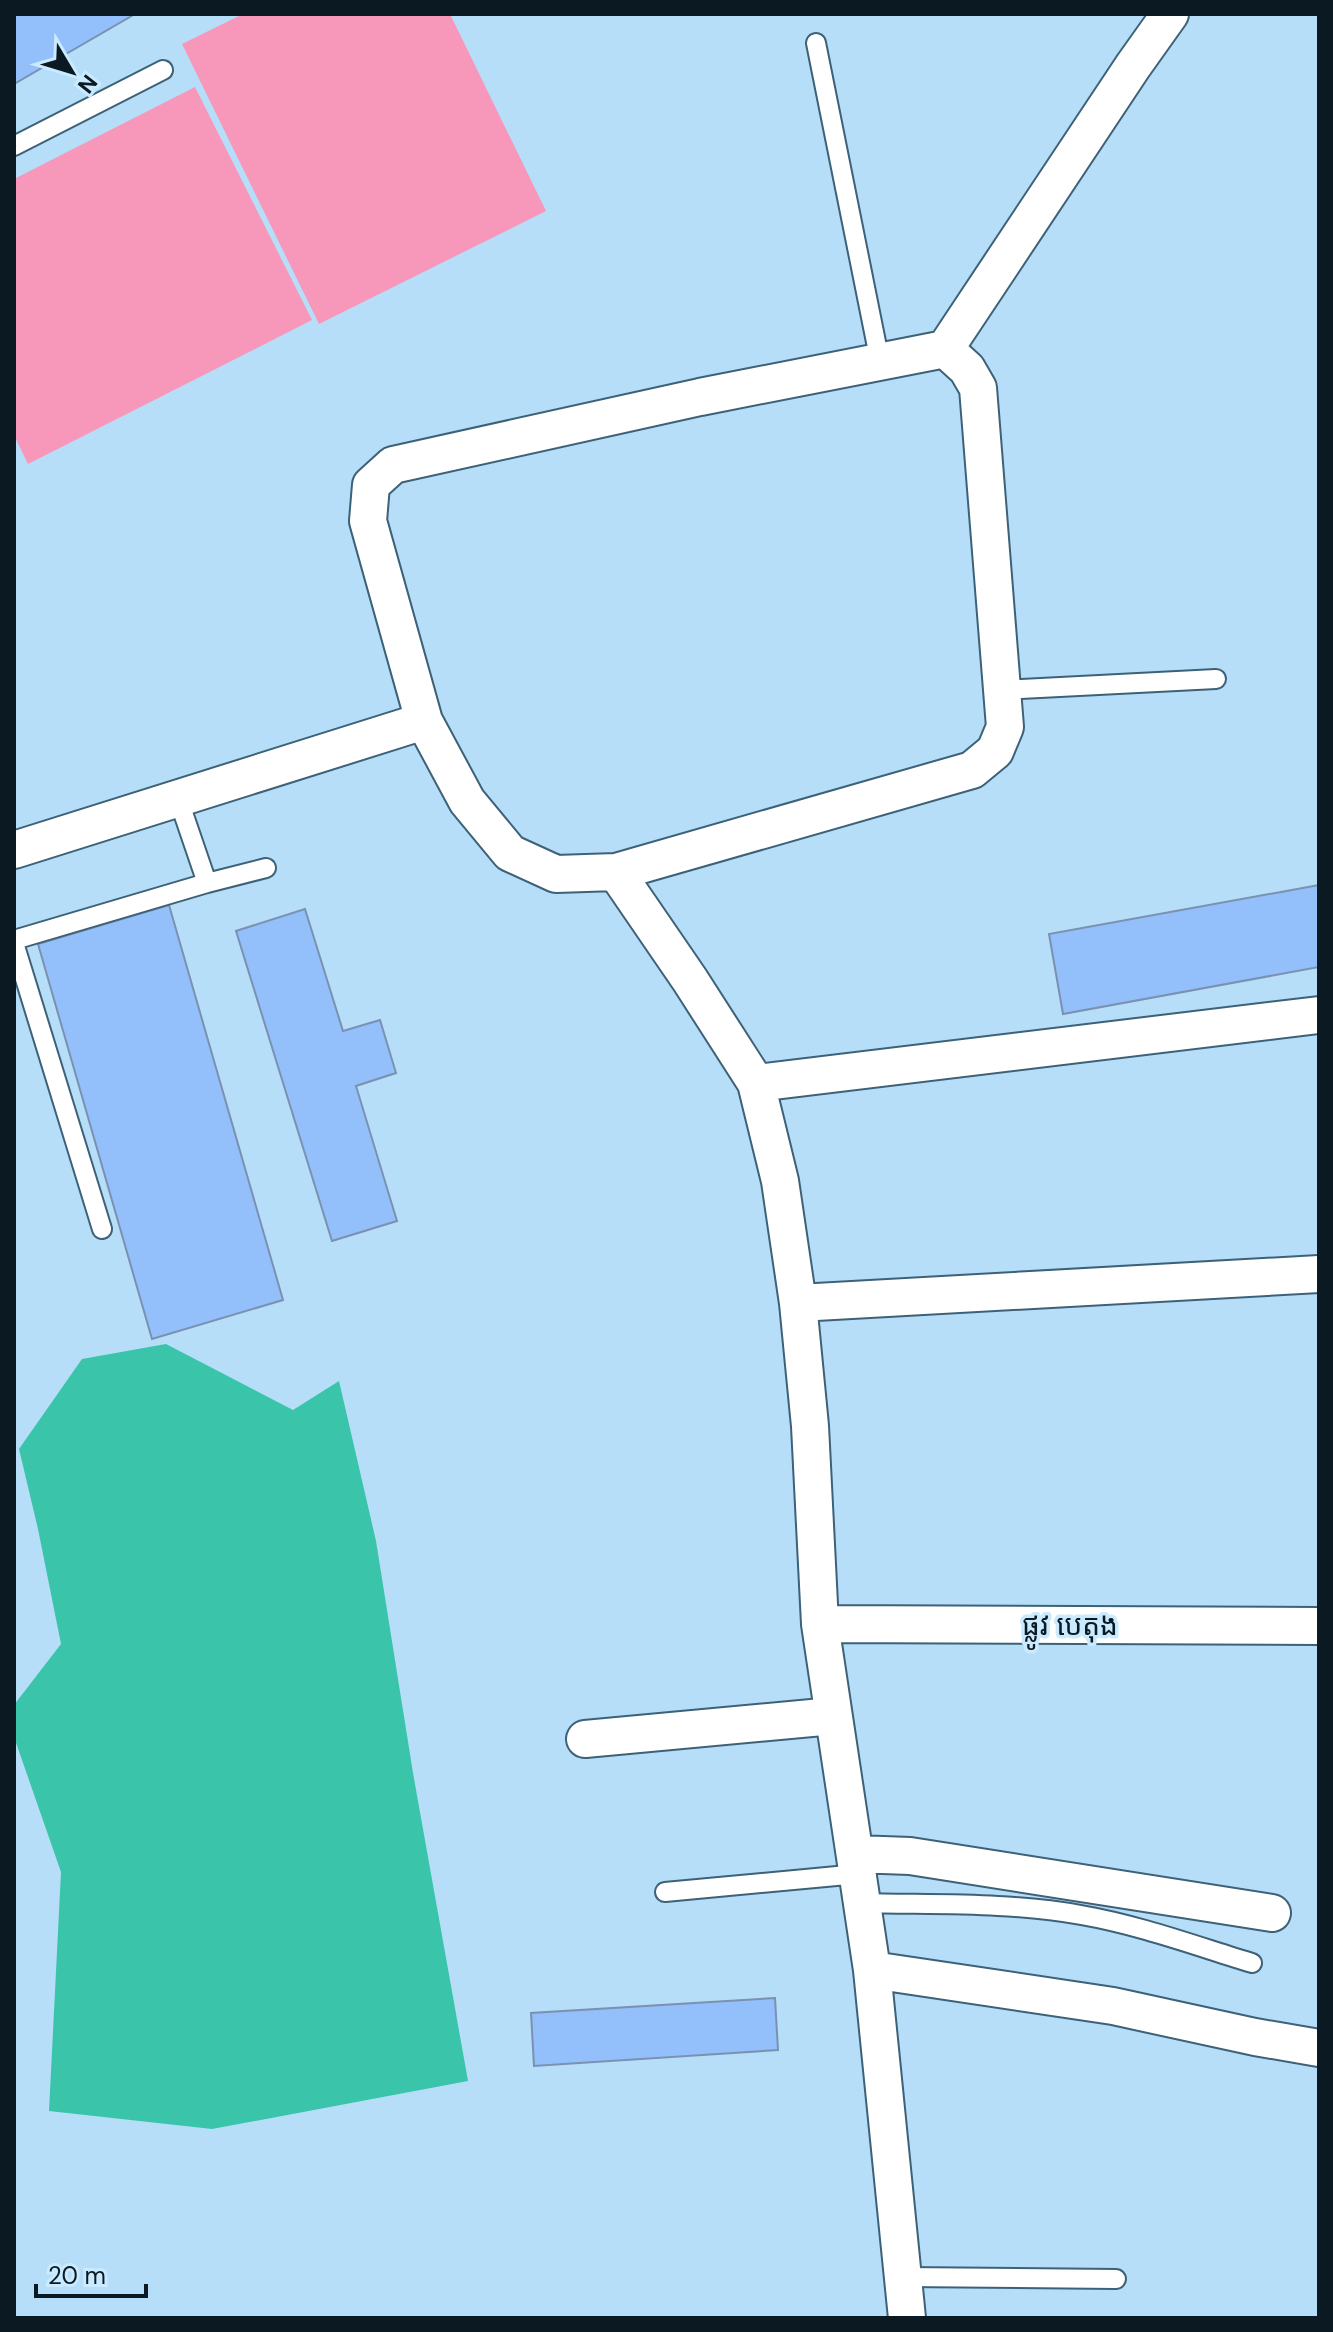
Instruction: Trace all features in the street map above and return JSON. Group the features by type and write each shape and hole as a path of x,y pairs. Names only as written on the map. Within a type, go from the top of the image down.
{"street":[{"path":"945,349 967,369 978,388 1005,727 995,751 972,770 616,872 556,874 510,853 467,801 424,721 368,521 371,485 393,465 700,397 945,349 1170,14"},
{"path":"14,850 424,721"},
{"path":"616,872 756,1083 780,1181 798,1303 810,1426 820,1624 872,1970 907,2318"},
{"path":"756,1083 1319,1015"},
{"path":"798,1303 1319,1274"},
{"name":"ផ្លូវ បេតុង","path":"820,1624 1319,1626"},
{"path":"585,1739 833,1716"},
{"path":"858,1877 910,1856 1272,1913"},
{"path":"872,1970 1113,2006 1319,2048"}],"lane":[{"path":"816,43 880,362"},
{"path":"14,146 163,70"},
{"path":"1003,690 1216,679"},
{"path":"178,798 207,883"},
{"path":"102,1229 14,941 266,868"},
{"path":"665,1892 858,1877 1083,1915 1252,1963"},
{"path":"903,2277 1116,2279"}],"shaded area":[{"path":"243,14 450,14 546,211 319,324 182,44"},
{"path":"195,87 312,320 28,464 14,435 14,179"},
{"path":"166,1344 293,1410 339,1381 376,1541 413,1773 468,2081 212,2129 49,2111 61,1872 14,1737 14,1705 61,1644 19,1449 82,1359"}],"building":[{"path":"14,14 135,14 14,84"},
{"path":"1319,885 1319,967 1063,1014 1049,934"},
{"path":"169,905 283,1300 152,1339 38,944"},
{"path":"305,909 343,1031 380,1020 396,1073 356,1086 397,1221 332,1241 236,931"},
{"path":"775,1998 778,2050 534,2066 531,2013"}]}
